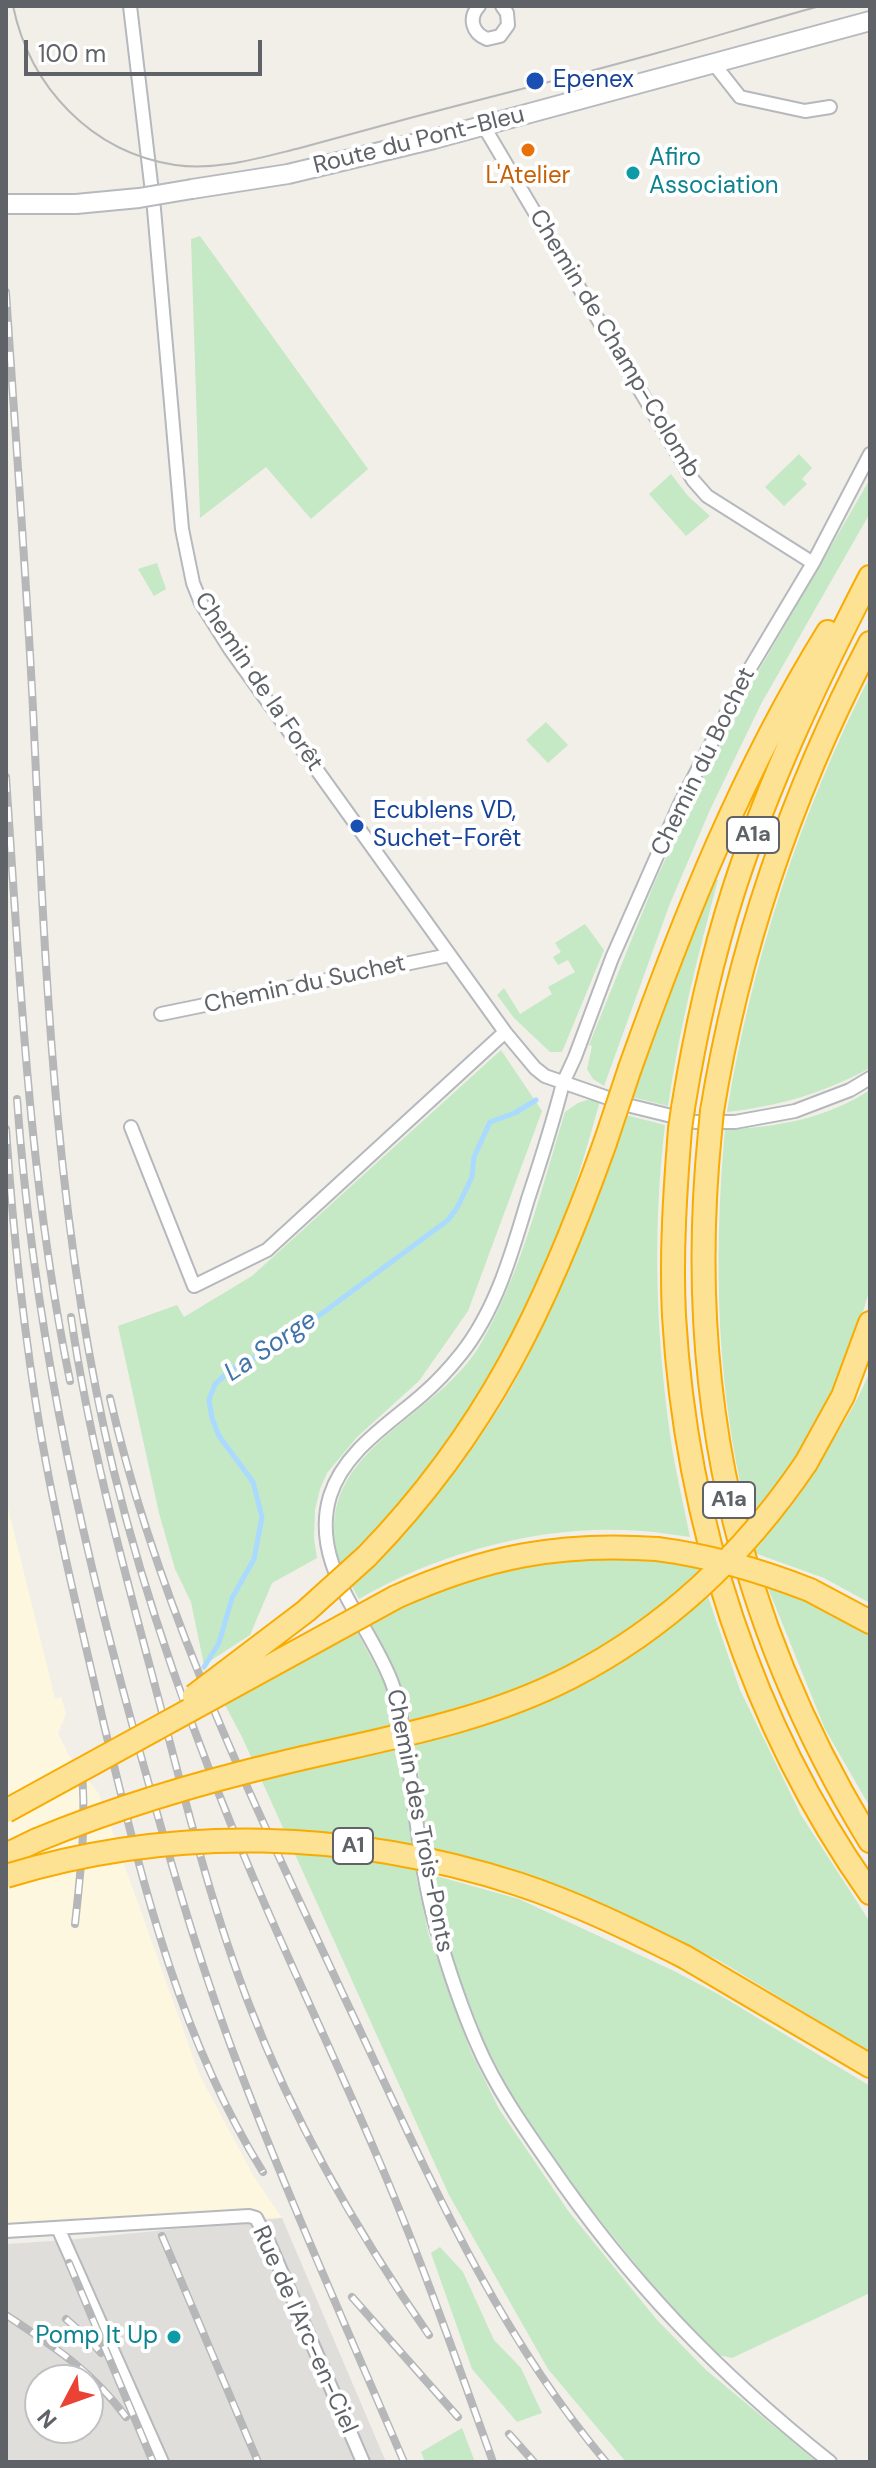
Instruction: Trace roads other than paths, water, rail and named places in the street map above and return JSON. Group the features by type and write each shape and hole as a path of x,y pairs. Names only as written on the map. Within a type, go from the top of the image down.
{"highway":[{"name":"A1a","path":"128,1745 288,1626 367,1556 442,1470 503,1378 556,1272 678,936 730,814 807,666 870,568"},
{"name":"A1a","path":"870,577 781,763 746,855 712,966 692,1050 682,1119 673,1233 681,1393 691,1461 710,1547 743,1649 777,1731 809,1795 870,1893"},
{"name":"A1a","path":"870,643 808,774 765,888 731,1009 711,1122 703,1218 703,1312 709,1388 725,1485 754,1595 786,1681 818,1750 870,1841"},
{"name":"A1a","path":"6,1855 121,1808 244,1772 491,1711 570,1678 639,1637 706,1583 765,1520 806,1463 843,1396 870,1323"},
{"path":"6,1811 342,1624 396,1597 463,1570 506,1557 595,1546 657,1549 710,1557 744,1565 810,1590 870,1622"},
{"name":"A1","path":"6,1876 91,1855 175,1843 262,1839 353,1846 437,1861 520,1884 599,1915 685,1957 870,2066"}],"main road":[{"name":"Route du Pont-Bleu","path":"6,204 105,202 288,174 870,21"}],"street":[{"name":"Chemin de la Forêt","path":"130,6 141,85 182,529 193,583 201,603 230,649 505,1032 540,1072 563,1083 662,1115 696,1122 735,1122 795,1111 850,1090 870,1078"},
{"path":"479,6 473,15 473,27 487,39 500,36 508,25 507,13 502,6"},
{"path":"714,64 740,97 805,111 830,107"},
{"name":"Chemin de Champ-Colomb","path":"483,125 693,480 707,496 813,563"},
{"name":"Chemin du Bochet","path":"563,1083 612,958 679,806 749,670 813,563 870,454"},
{"name":"Chemin du Suchet","path":"161,1014 449,955"},
{"path":"131,1127 194,1286 267,1250 505,1032"},
{"name":"Chemin des Trois-Ponts","path":"563,1083 507,1268 491,1304 476,1333 439,1380 360,1449 340,1474 330,1495 326,1519 329,1555 336,1577 392,1682 402,1721 435,1925 478,2047 490,2069 517,2116 577,2205 644,2289 743,2390 830,2462"},
{"name":"Rue de l'Arc-en-Ciel","path":"58,2228 256,2218 363,2462"},
{"path":"6,2231 58,2228 162,2462"}],"waterway":[{"name":"La Sorge","path":"204,1667 219,1643 232,1598 254,1559 262,1517 253,1482 219,1436 212,1418 209,1400 215,1384 231,1370 282,1343 448,1220 472,1177 474,1157 490,1122 515,1113 536,1100"}],"tram line":[{"path":"13,6 21,36 34,63 69,111 117,146 145,158 191,166 238,162 300,148 625,62 820,6"}],"railway":[{"path":"6,292 56,1093 78,1284 114,1472 158,1626 212,1778 393,2194 493,2462"},
{"path":"6,777 35,1156 70,1381"},
{"path":"17,1099 34,1260 60,1418 113,1652 157,1812 192,1933 233,2052 295,2207 404,2462"},
{"path":"6,1129 20,1283 41,1435 118,1783 149,1898 185,2011 233,2120 263,2172"},
{"path":"71,1317 87,1409 118,1546 198,1846 235,1967 307,2135 377,2257 429,2335"},
{"path":"110,1398 155,1555 183,1632 245,1782 313,1931 433,2183 494,2300 565,2410 606,2462"},
{"path":"75,1924 83,1823 81,1762"},
{"path":"162,2236 258,2462"},
{"path":"69,2263 153,2462"},
{"path":"352,2297 458,2417"},
{"path":"6,2315 85,2373 126,2417"},
{"path":"66,2319 101,2353"},
{"path":"509,2434 534,2462"}],"place":[{"name":"Epenex","path":"535,81"},
{"name":"L'Atelier","path":"528,150"},
{"name":"Afiro Association","path":"633,173"},
{"name":"Ecublens VD, Suchet-Forêt","path":"357,826"},
{"name":"Pomp It Up","path":"174,2337"}]}
